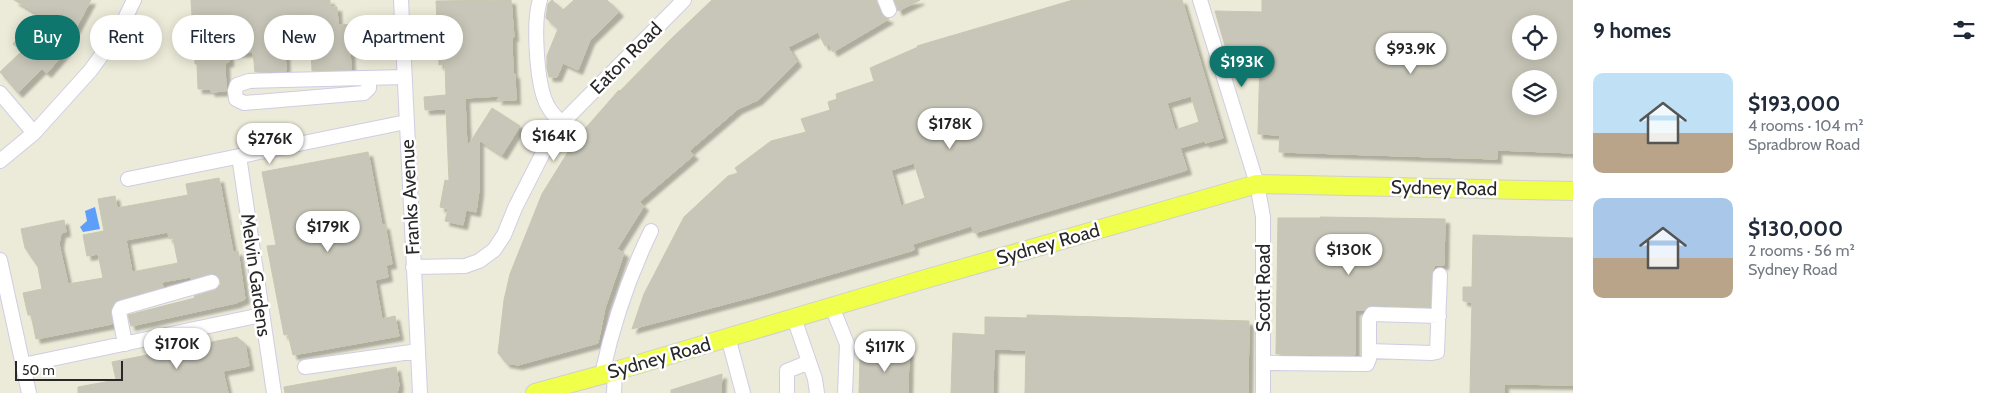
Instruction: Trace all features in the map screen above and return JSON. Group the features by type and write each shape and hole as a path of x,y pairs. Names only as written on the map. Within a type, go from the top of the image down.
{"main road":[{"name":"Sydney Road","path":"535,393 1257,184 1573,191"}],"street":[{"path":"0,161 34,133 90,71 118,33 134,0"},
{"name":"Franks Avenue","path":"401,0 420,393"},
{"path":"540,0 536,23 540,85 548,108 562,123"},
{"name":"Eaton Road","path":"413,267 465,266 479,261 494,250 504,235 515,208 548,143 562,123 684,0"},
{"name":"Scott Road","path":"1200,0 1257,184 1263,218 1263,393"},
{"path":"369,78 368,91 364,93 244,103 236,99 234,91 237,85 249,81 404,77"},
{"path":"0,93 34,133"},
{"path":"128,179 406,122"},
{"name":"Melvin Gardens","path":"239,156 274,393"},
{"path":"614,393 608,373 618,308 632,270 651,231"},
{"path":"0,260 29,393"},
{"path":"1369,351 1435,353 1438,348 1440,275"},
{"path":"125,344 119,312 121,308 212,282"},
{"path":"832,306 847,344 846,393"},
{"path":"1263,363 1364,364 1368,362 1369,320 1372,314 1440,316"},
{"path":"23,365 262,315"},
{"path":"794,318 815,379 817,393"},
{"path":"728,337 743,393"},
{"path":"304,368 418,351"},
{"path":"787,393 787,371 809,362"}],"water":[{"path":"95,207 100,229 83,232 80,227 87,221 85,211"}],"building":[{"path":"14,0 91,0 80,21 80,15 38,14"},
{"path":"191,0 330,0 330,7 337,7 338,25 344,25 344,60 351,60 351,70 312,71 312,60 334,60 334,15 264,15 264,60 285,60 286,71 255,72 254,15 192,15"},
{"path":"511,0 514,37 512,37 513,74 515,74 516,100 497,100 500,96 465,98 467,147 492,108 520,126 502,155 479,140 479,191 476,212 466,210 463,225 445,221 448,209 440,207 445,180 449,181 446,109 425,110 424,97 446,95 445,64 439,65 439,60 463,60 463,15 437,15 436,1"},
{"path":"552,0 563,10 574,0 607,0 619,12 590,40 578,70 563,63 557,77 549,77 547,68 547,56 558,29 546,18 548,4"},
{"path":"712,0 876,0 881,14 889,19 833,52 829,44 825,46 818,32 788,47 797,62 758,100 738,109 689,151 694,155 639,202 644,206 617,249 624,253 605,308 598,343 518,365 506,363 498,353 504,300 510,274 542,194 576,139 619,90"},
{"path":"894,0 920,0 898,11"},
{"path":"1073,0 1182,0 1223,138 1180,148 1187,170 974,233 971,226 913,244 914,250 763,294 632,329 644,294 684,217 728,176 738,173 735,168 771,141 806,132 801,119 830,110 828,102 837,99 836,94 874,81 870,68 917,46","holes":["1191,96 1199,122 1175,130 1167,103","914,163 925,198 901,206 891,170"]},
{"path":"1262,0 1573,0 1573,153 1497,150 1497,159 1279,152 1280,135 1258,134 1260,57 1228,56 1215,11 1262,12"},
{"path":"15,58 15,60 58,60 47,73 42,69 18,93 0,72"},
{"path":"195,60 229,60 229,62 225,63 226,91 211,92 210,89 198,89 197,64 195,64"},
{"path":"368,152 382,225 385,225 392,264 386,265 388,277 375,280 382,319 395,316 399,336 293,355 288,334 284,335 267,246 276,245 262,172"},
{"path":"219,178 233,252 238,251 245,299 236,303 131,326 128,315 195,298 194,296 215,290 221,284 218,276 214,273 191,279 190,277 162,282 163,287 116,301 111,309 112,324 36,339 31,315 28,315 23,293 42,289 38,267 25,248 21,229 64,220 66,232 61,233 59,244 68,284 103,278 98,254 87,256 83,235 104,231 98,199 115,196 117,208 188,195 186,184","holes":["168,232 169,239 173,238 178,263 132,272 126,240"]},
{"path":"1278,218 1445,219 1444,265 1435,265 1432,271 1430,307 1372,305 1364,310 1355,310 1355,355 1276,354"},
{"path":"1473,235 1573,238 1573,385 1504,384 1504,393 1470,393 1472,302 1463,301 1463,287 1472,287"},
{"path":"1027,315 1249,321 1248,393 1025,393 1026,350 994,349 993,393 951,393 953,333 985,335 985,317 1027,318"},
{"path":"237,337 245,344 249,366 223,371 228,393 78,393 78,387 116,380 112,362"},
{"path":"870,351 909,352 908,393 859,393 860,358 870,358"},
{"path":"396,367 399,385 397,393 285,393 284,387"},
{"path":"722,374 721,393 671,393 671,390"}]}
